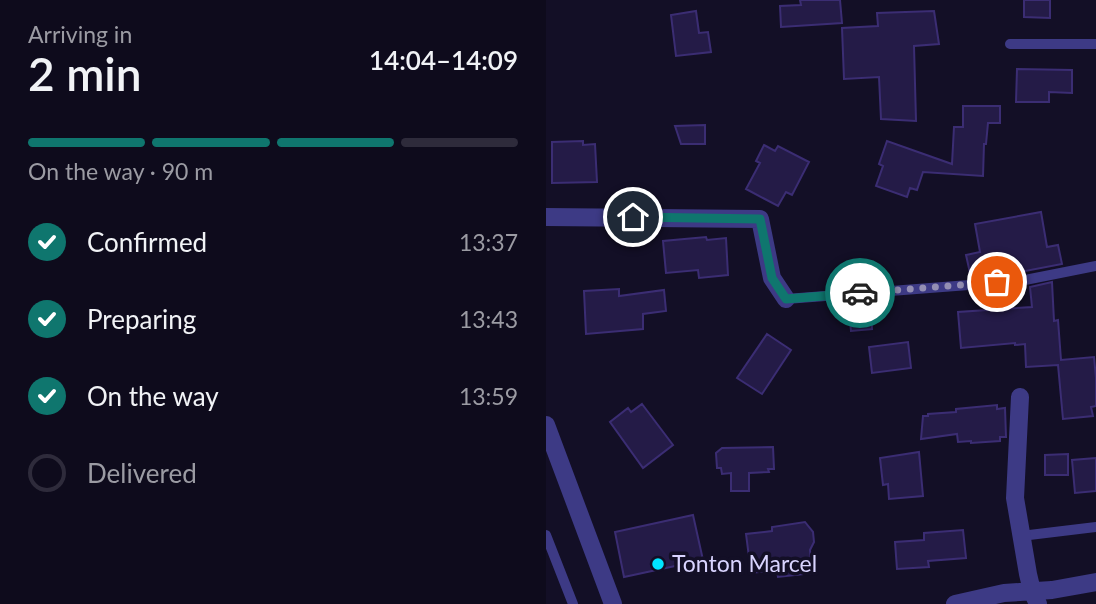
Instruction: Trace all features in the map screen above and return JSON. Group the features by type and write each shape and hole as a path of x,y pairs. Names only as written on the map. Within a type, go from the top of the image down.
{"street":[{"path":"546,217 760,219 772,278 786,299"},
{"path":"1020,397 1015,498 1035,598"},
{"path":"546,425 613,604"},
{"path":"955,604 1004,593 1035,598 1052,590 1096,582"}],"lane":[{"path":"1010,44 1096,44"},
{"path":"786,299 1020,281 1096,266"},
{"path":"1021,536 1096,527"},
{"path":"546,535 573,604"}],"building":[{"path":"800,0 840,0 842,23 781,27 780,6 801,5"},
{"path":"1024,0 1050,0 1050,18 1024,17"},
{"path":"696,11 699,33 708,32 711,52 676,56 671,15"},
{"path":"934,11 939,44 914,46 916,121 881,119 879,77 844,79 842,28 878,26 877,13"},
{"path":"1017,69 1072,70 1072,93 1049,92 1049,102 1016,102"},
{"path":"963,106 1000,106 1000,123 988,123 983,176 923,172 917,190 910,188 907,197 876,186 883,166 879,164 887,141 952,164 954,127 963,127"},
{"path":"705,125 705,144 681,144 675,126"},
{"path":"583,141 583,145 595,144 597,182 552,183 552,142"},
{"path":"764,145 775,151 778,146 809,162 792,195 786,192 778,206 746,189 760,163 756,161"},
{"path":"1041,212 1047,247 1058,245 1062,264 1005,275 1004,269 970,273 966,255 980,252 975,224"},
{"path":"706,237 707,240 726,238 728,275 699,278 698,270 666,273 663,241"},
{"path":"1052,282 1054,321 1058,320 1061,360 1094,357 1096,406 1091,407 1093,416 1063,419 1058,365 1026,367 1025,344 961,348 958,312 1032,307 1030,287"},
{"path":"619,289 619,296 664,290 666,311 643,314 643,329 586,334 584,291"},
{"path":"871,307 872,329 851,331 849,310"},
{"path":"767,334 791,350 762,394 737,378"},
{"path":"908,342 911,368 872,373 869,347"},
{"path":"642,404 673,445 643,468 610,422 628,408 631,412"},
{"path":"997,405 997,409 1005,408 1006,437 1000,437 1000,441 958,442 957,434 921,439 923,416"},
{"path":"773,447 774,469 768,469 769,472 749,473 749,491 731,491 731,473 722,474 721,468 717,468 716,453 722,448"},
{"path":"919,452 923,496 889,499 888,484 883,485 880,458"},
{"path":"1068,454 1068,475 1045,475 1045,455"},
{"path":"1096,458 1096,491 1075,493 1072,460"},
{"path":"693,515 703,560 624,577 615,532"},
{"path":"805,522 813,532 814,542 810,550 812,573 778,577 777,570 751,573 746,534 772,531 772,527"},
{"path":"963,530 966,558 928,561 929,567 897,569 895,542 924,540 924,533"}],"way so far":[{"path":"860,293 997,282"}],"place":[{"name":"Tonton Marcel","path":"658,564"}],"route":[{"path":"633,217 760,219 772,278 786,299 860,293"}]}
